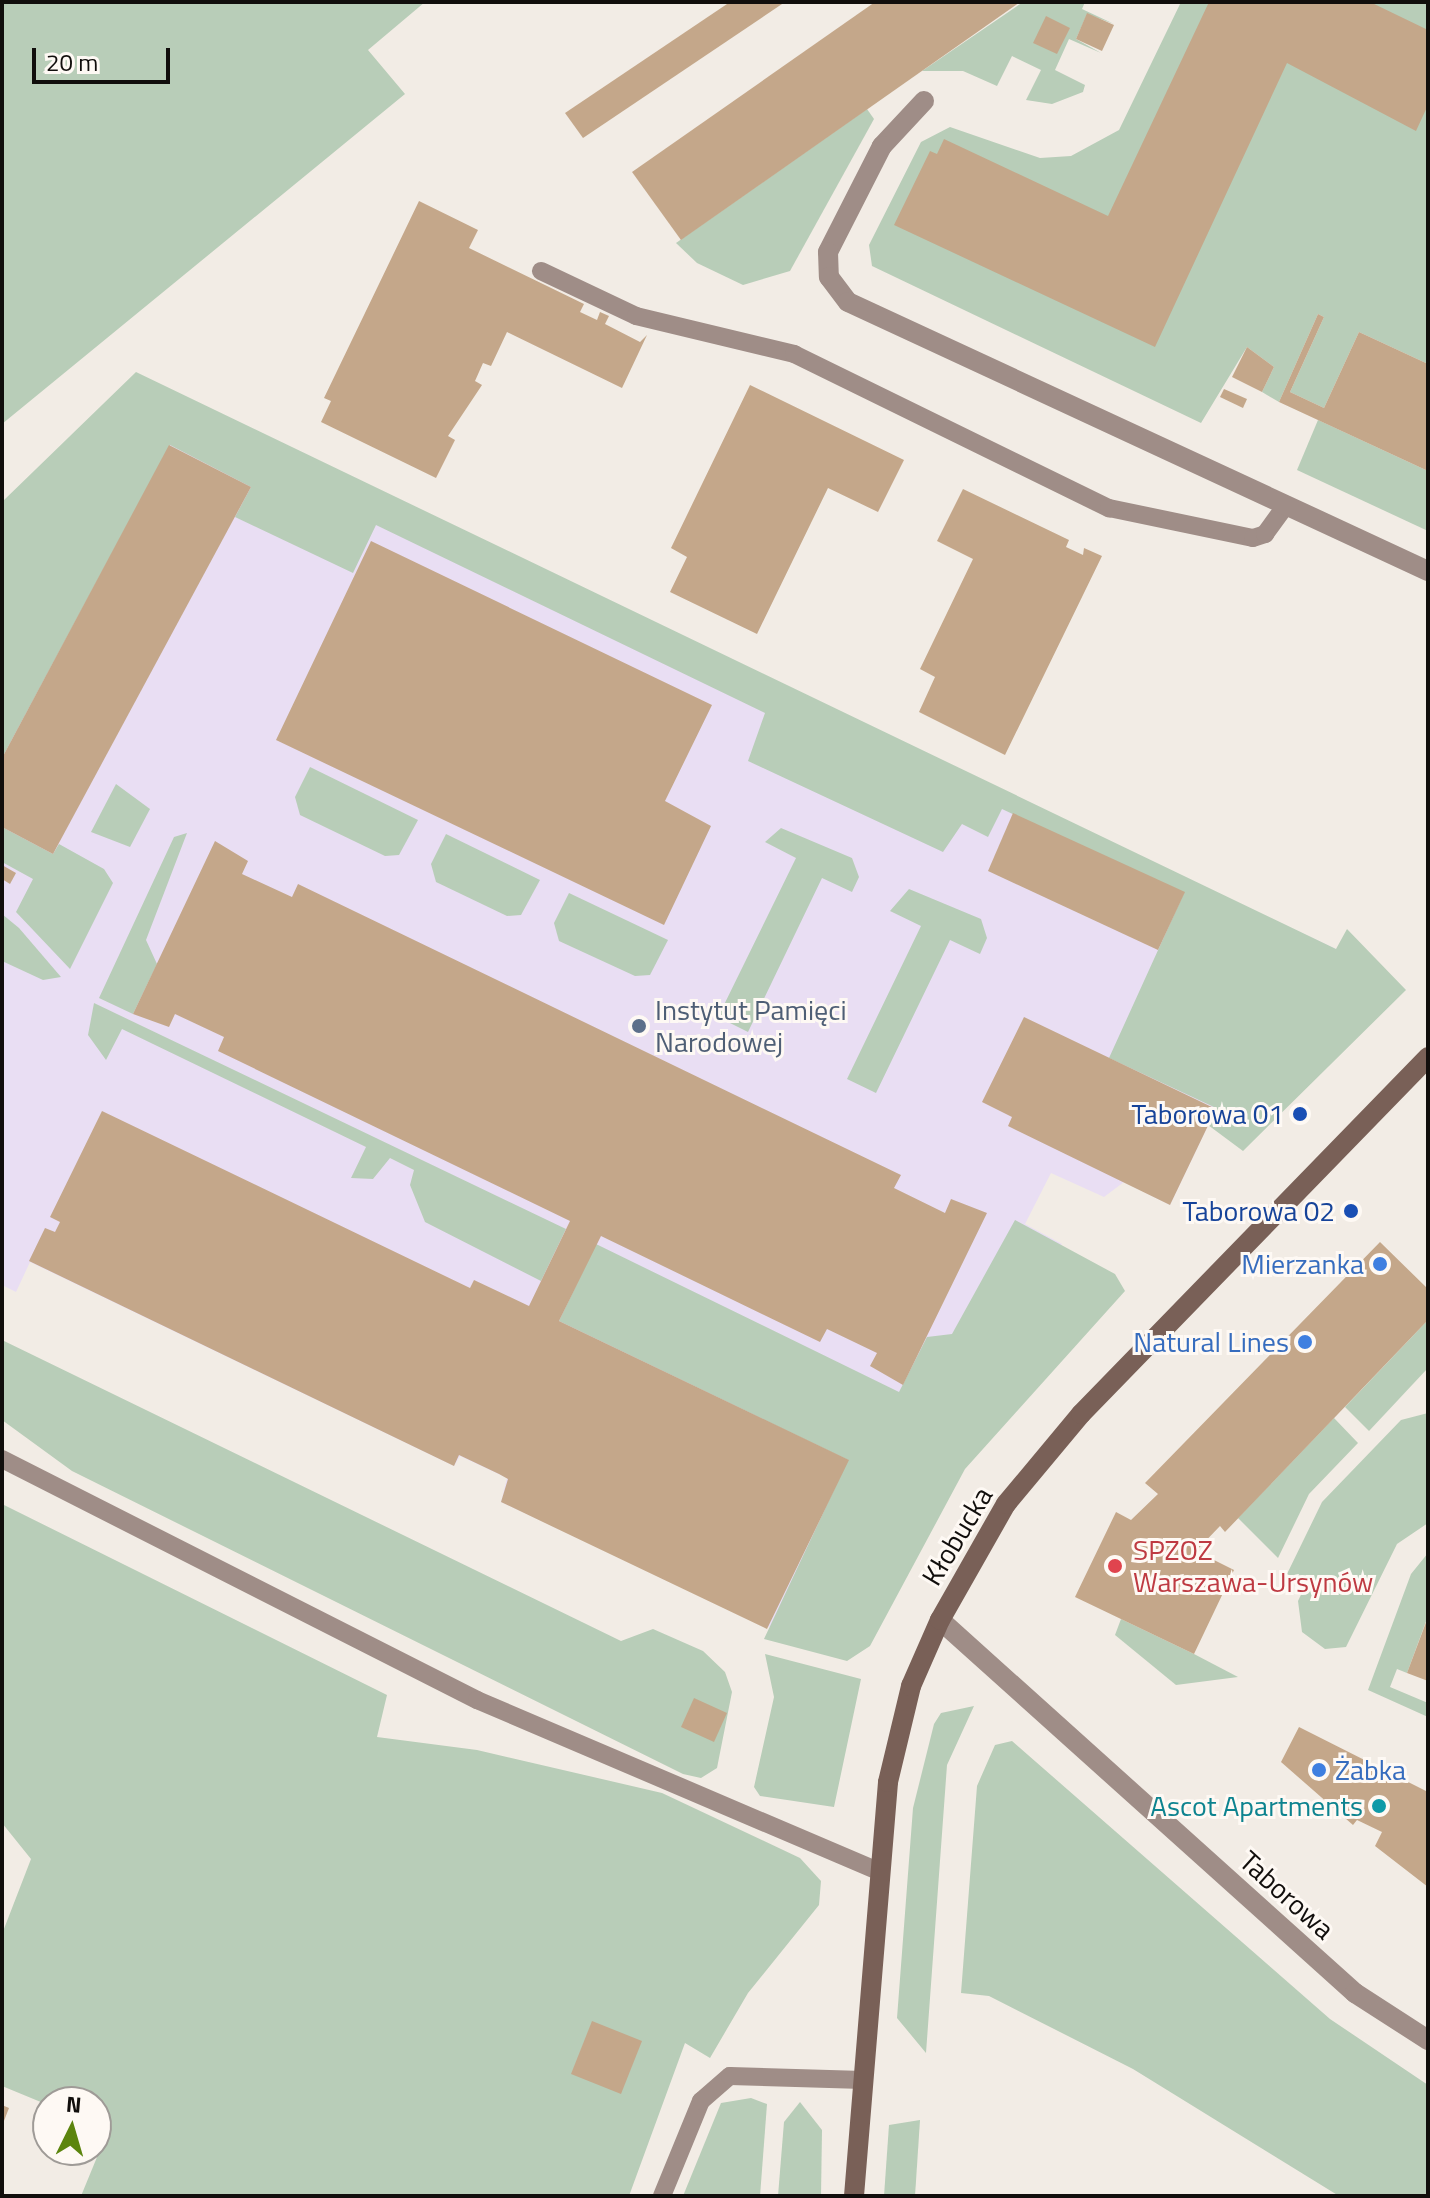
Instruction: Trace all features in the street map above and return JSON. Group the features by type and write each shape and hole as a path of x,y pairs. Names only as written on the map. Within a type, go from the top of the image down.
{"street":[{"path":"924,101 882,146 828,252 834,288 848,302 1428,571"},
{"name":"Kłobucka","path":"854,2196 878,1871 897,1735 940,1620 1006,1504 1081,1414 1428,1057"},
{"name":"Taborowa","path":"940,1620 1355,1993 1428,2040"}],"lane":[{"path":"541,271 636,316 794,354 1109,508 1253,538 1265,534 1286,505"},
{"path":"2,1459 477,1700 878,1871"},
{"path":"662,2196 701,2101 730,2076 863,2080"}],"shaded area":[{"name":"Instytut Pamięci Narodowej","path":"163,428 1024,803 1336,949 1216,1109 1170,1205 1124,1182 1104,1197 1051,1173 1025,1224 1062,1244 777,1631 501,1502 507,1478 460,1456 454,1466 30,1262 16,1292 2,1285 2,616"}],"green space":[{"path":"2,2 425,2 368,50 405,94 2,424"},
{"path":"1023,2 1085,2 1082,9 1114,24 1087,14 1076,39 1101,53 1069,39 1055,70 1085,85 1083,92 1052,104 1026,100 1041,70 1012,56 997,86 963,71 922,71"},
{"path":"1181,2 1428,2 1428,364 1359,332 1324,408 1290,392 1324,317 1318,314 1279,402 1262,392 1274,367 1247,347 1201,423 872,266 869,245 921,142 950,127 1040,158 1071,156 1119,130"},
{"path":"867,109 874,119 790,271 743,285 697,263 676,243"},
{"path":"136,372 1336,949 1347,929 1406,990 1243,1151 1208,1125 1216,1108 1109,1058 1184,893 1002,809 988,837 962,824 943,852 748,761 765,713 376,525 353,573 235,517 251,487 170,445 2,758 2,502"},
{"path":"1318,420 1428,471 1428,531 1297,470"},
{"path":"310,767 418,820 399,855 385,856 300,815 295,797"},
{"path":"116,784 150,809 130,847 91,832"},
{"path":"2,827 53,854 59,844 104,869 113,883 70,969 16,912 33,879 2,862"},
{"path":"781,828 852,858 859,877 852,892 822,878 748,1032 718,1017 796,858 765,842"},
{"path":"187,833 146,940 157,964 133,1014 99,998 174,837"},
{"path":"446,834 540,880 521,915 507,916 436,882 431,864"},
{"path":"909,889 981,919 987,938 980,954 950,940 876,1093 847,1079 921,926 890,911"},
{"path":"569,893 668,940 650,975 635,976 559,941 554,923"},
{"path":"2,914 19,928 61,977 43,980 2,961"},
{"path":"94,1003 566,1229 541,1281 425,1222 410,1185 414,1170 390,1158 373,1179 351,1178 366,1147 122,1029 106,1060 88,1035"},
{"path":"1015,1220 1115,1274 1125,1291 965,1469 870,1646 847,1661 764,1639 848,1460 559,1321 596,1244 899,1392 927,1337 952,1334"},
{"path":"1428,1320 1428,1368 1369,1431 1345,1407"},
{"path":"2,1340 621,1641 653,1629 703,1651 725,1672 732,1692 717,1768 701,1778 683,1774 72,1471 2,1420"},
{"path":"1428,1413 1428,1523 1397,1544 1346,1647 1325,1649 1302,1632 1298,1601 1306,1584 1287,1574 1322,1502 1401,1420"},
{"path":"1334,1418 1358,1443 1309,1494 1278,1558 1238,1518"},
{"path":"2,1504 387,1695 377,1737 477,1750 662,1793 800,1858 821,1881 819,1905 748,1993 710,2058 685,2043 629,2196 81,2196 93,2166 112,2166 112,2086 32,2086 32,2098 2,2086 2,1934 31,1859 2,1823"},
{"path":"1428,1553 1428,1616 1407,1673 1397,1669 1390,1687 1428,1703 1428,1717 1368,1690 1411,1574"},
{"path":"1121,1619 1238,1677 1176,1685 1115,1635"},
{"path":"765,1654 861,1679 834,1807 760,1796 754,1787 774,1697"},
{"path":"974,1706 947,1765 926,2053 897,2018 913,1808 934,1724 941,1713"},
{"path":"1012,1741 1330,2019 1428,2085 1428,2196 1339,2196 1133,2069 989,1996 961,1993 977,1786 995,1745"},
{"path":"751,2098 767,2104 760,2196 683,2196 721,2103"},
{"path":"800,2102 822,2130 821,2196 778,2196 784,2122"},
{"path":"920,2120 915,2196 884,2196 889,2125"}],"building":[{"path":"730,2 785,2 583,138 565,113"},
{"path":"875,2 1020,2 681,240 632,172"},
{"path":"1209,2 1370,2 1428,30 1428,105 1416,131 1287,63 1155,347 894,225 930,151 937,154 944,139 1108,216"},
{"path":"1087,13 1114,25 1102,51 1076,39"},
{"path":"1046,16 1070,28 1057,54 1033,43"},
{"path":"419,201 478,230 469,248 584,304 580,312 597,320 600,312 609,316 605,324 640,342 647,335 622,388 507,332 491,366 483,363 475,381 482,385 448,436 455,440 436,478 321,422 331,401 324,398"},
{"path":"1318,314 1324,317 1290,392 1324,408 1359,332 1428,364 1428,471 1279,402"},
{"path":"1247,347 1274,367 1262,392 1232,377"},
{"path":"750,385 904,460 878,512 828,488 757,634 670,592 687,557 671,548"},
{"path":"1224,389 1247,399 1243,408 1220,397"},
{"path":"169,445 251,487 53,854 2,827 2,758"},
{"path":"963,489 1069,540 1066,547 1083,555 1084,548 1102,556 1005,755 919,712 935,677 920,669 973,559 937,541"},
{"path":"371,541 712,705 665,801 711,826 664,925 276,740"},
{"path":"1013,813 1185,892 1158,950 988,871"},
{"path":"215,841 248,861 242,874 292,897 298,884 901,1175 894,1188 945,1213 951,1199 987,1213 903,1385 870,1366 877,1353 827,1329 820,1342 601,1236 559,1321 849,1460 767,1629 501,1502 508,1479 499,1474 459,1455 454,1466 29,1261 45,1228 55,1232 60,1222 50,1217 102,1111 470,1288 474,1280 529,1306 570,1221 218,1051 224,1037 175,1014 169,1027 133,1014"},
{"path":"2,865 16,873 10,884 2,879"},
{"path":"1024,1017 1216,1109 1170,1205 1008,1126 1012,1117 982,1102"},
{"path":"1380,1242 1428,1289 1428,1320 1225,1532 1220,1526 1196,1551 1234,1570 1194,1654 1075,1597 1116,1512 1131,1520 1158,1494 1145,1483"},
{"path":"1428,1617 1428,1681 1407,1673"},
{"path":"694,1698 727,1713 714,1742 681,1727"},
{"name":"Ascot Apartments","path":"1299,1727 1428,1792 1428,1887 1375,1846 1382,1832 1357,1820 1353,1825 1281,1762"},
{"path":"592,2021 642,2041 621,2094 571,2074"},
{"path":"2,2105 9,2108 2,2126"}],"place":[{"name":"Instytut Pamięci Narodowej","path":"639,1026"},
{"name":"Taborowa 01","path":"1300,1114"},
{"name":"Taborowa 02","path":"1351,1211"},
{"name":"Mierzanka","path":"1380,1264"},
{"name":"Natural Lines","path":"1305,1342"},
{"name":"SPZOZ Warszawa-Ursynów","path":"1115,1566"},
{"name":"Żabka","path":"1319,1770"},
{"name":"Ascot Apartments","path":"1379,1806"}]}
